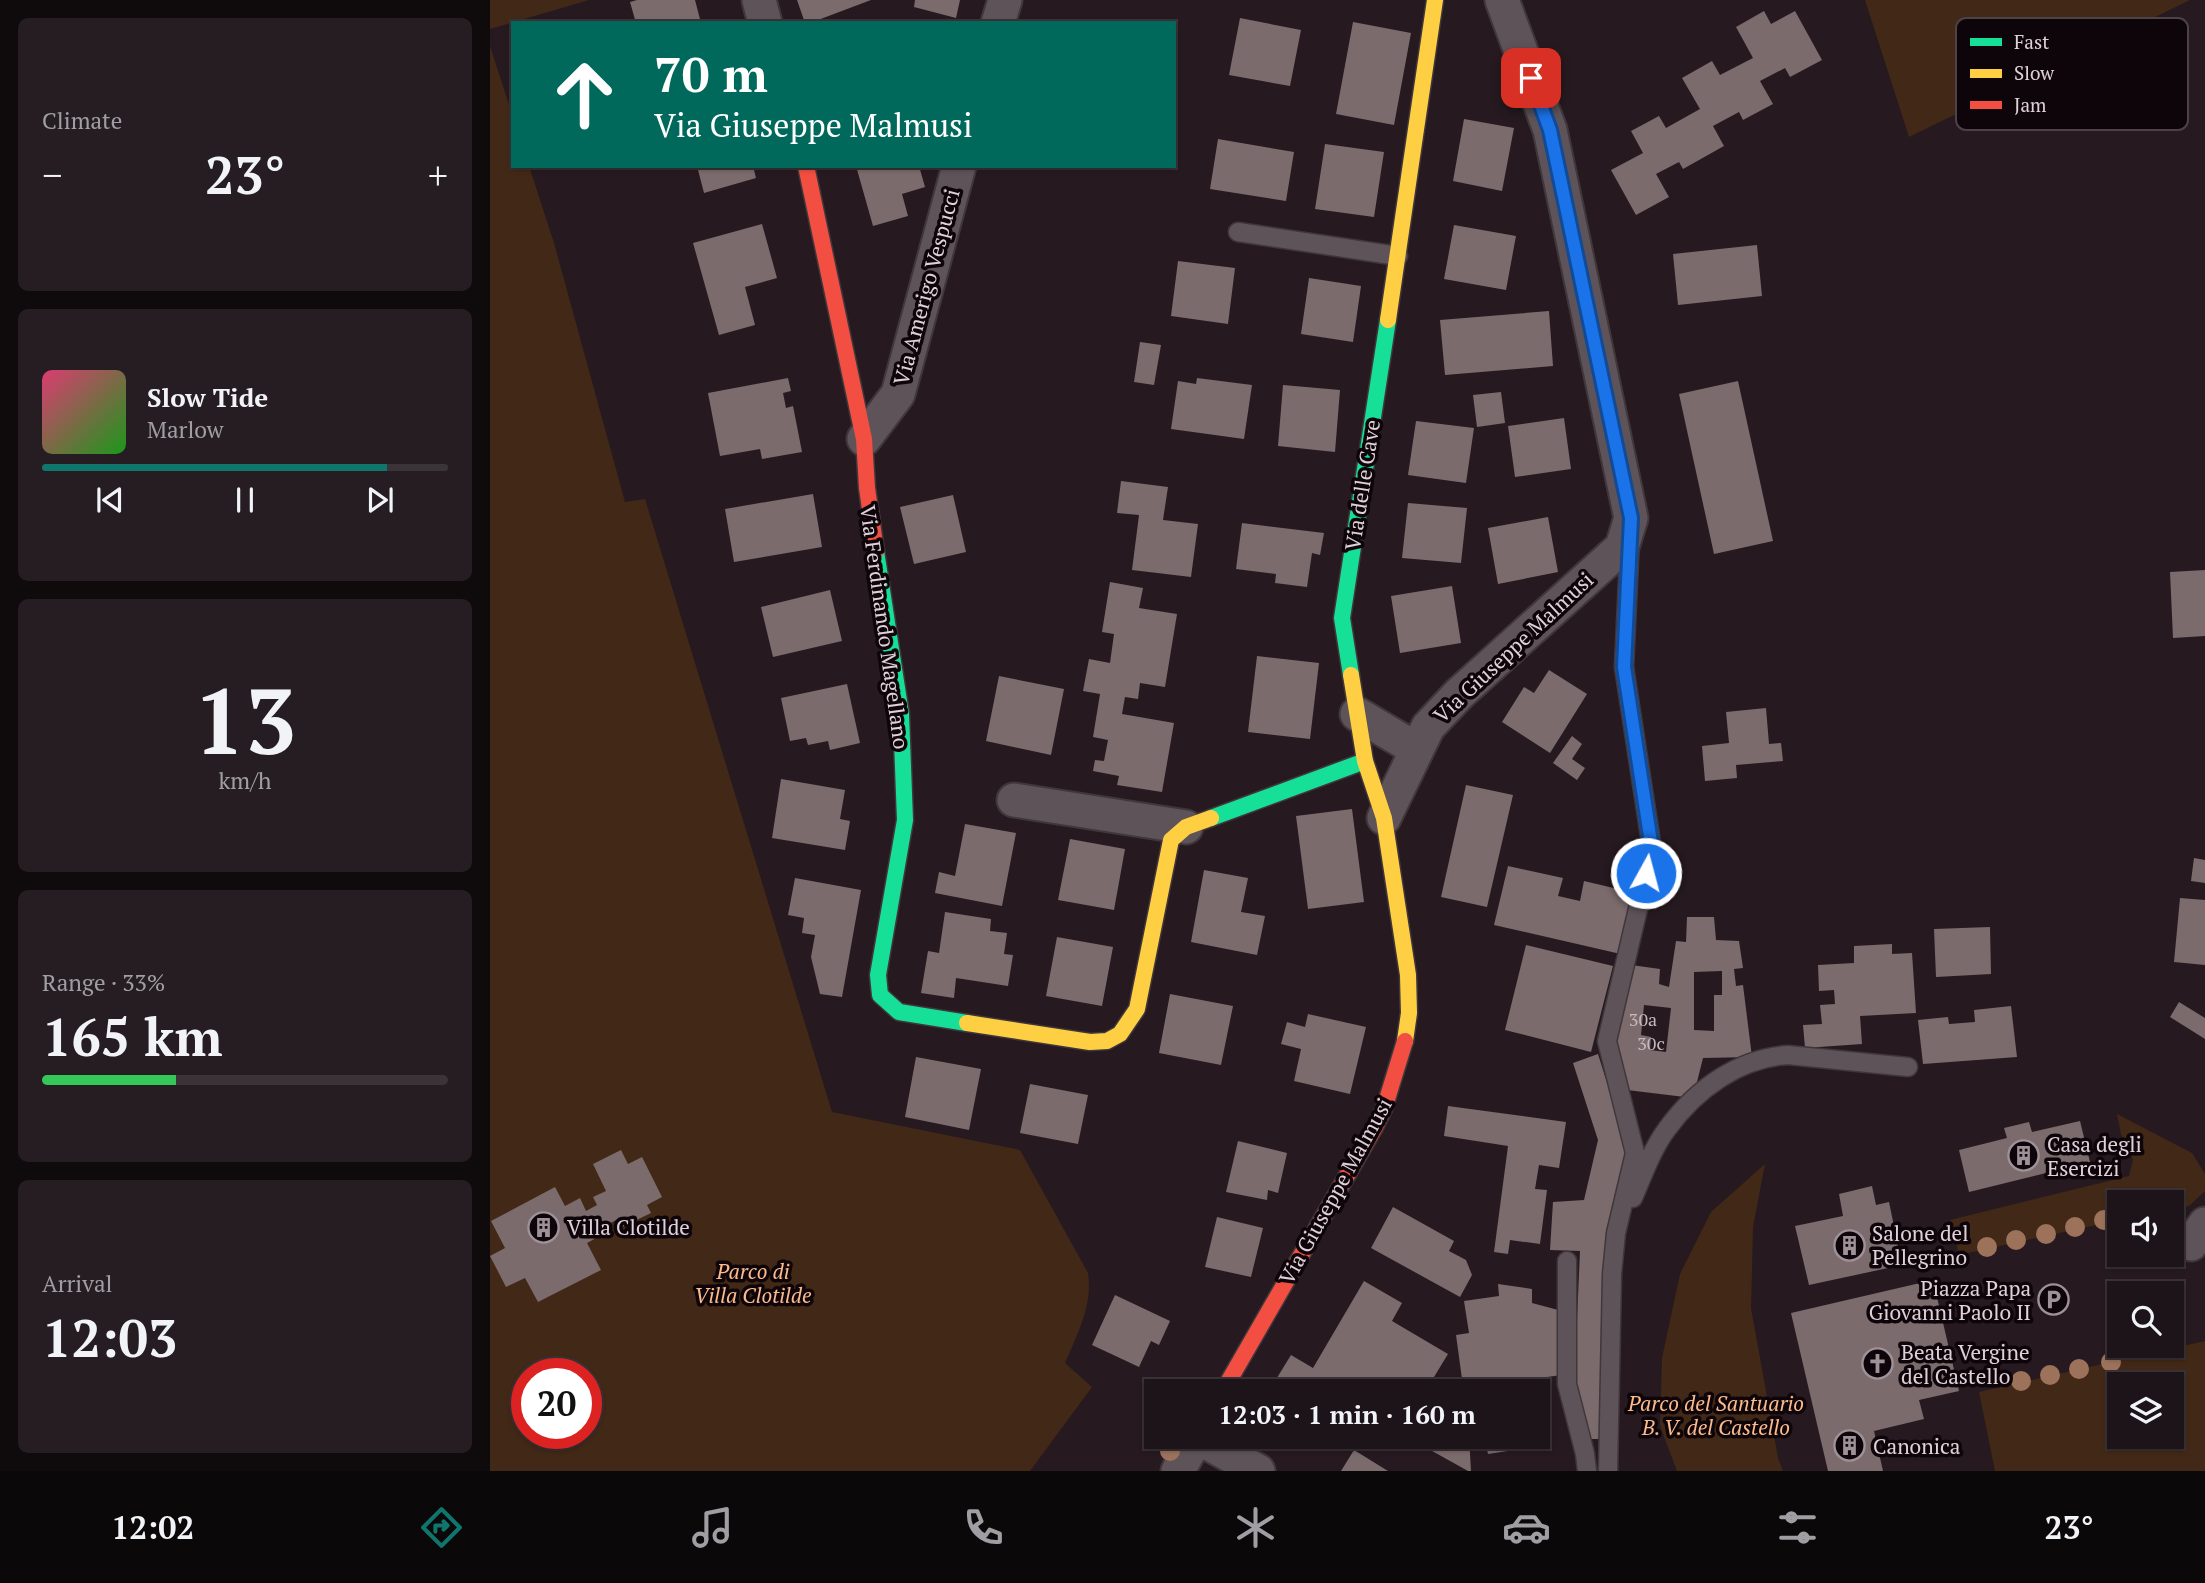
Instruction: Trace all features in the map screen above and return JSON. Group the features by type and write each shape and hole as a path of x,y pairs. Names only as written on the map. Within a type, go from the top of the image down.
{"street":[{"path":"759,0 764,21"},
{"path":"999,21 1005,0"},
{"name":"Via delle Cave","path":"1384,818 1364,761 1342,618 1435,0"},
{"path":"1502,0 1550,130 1631,518"},
{"name":"Via Ferdinando Magellano","path":"806,168 864,439 867,488 901,715 905,820 878,975 880,995 899,1013 1090,1042 1107,1041 1120,1034 1137,1009 1171,840 1186,827"},
{"name":"Via Amerigo Vespucci","path":"864,439 898,394 958,168"},
{"name":"Via Giuseppe Malmusi","path":"1230,1379 1375,1127 1384,1109 1404,1048 1409,1013 1408,975 1384,818 1416,749 1427,727 1459,694 1622,547 1631,518"},
{"path":"1357,713 1416,749"},
{"path":"1014,800 1186,827 1364,761"},
{"path":"1178,1471 1190,1449"},
{"path":"1219,1449 1258,1471"}],"lane":[{"path":"1238,232 1398,256"},
{"path":"1608,1471 1612,1275 1616,1233 1635,1153 1607,1041 1652,849 1624,667 1631,518"},
{"path":"1619,1221 1627,1213 1648,1163 1666,1130 1693,1099 1721,1077 1744,1064 1773,1055 1788,1055 1908,1067"},
{"path":"1567,1261 1567,1384 1587,1471"}],"green space":[{"path":"490,0 589,0 511,21 490,29"},
{"path":"1865,0 2190,0 2153,18 1956,18 1956,114 1909,137"},
{"name":"Parco di Villa Clotilde","path":"490,46 511,111 511,168 530,168 554,243 625,502 645,499 832,1112 1020,1150 1088,1273 1086,1308 1065,1363 1092,1387 1030,1471 490,1471"},
{"path":"2117,1114 2192,1153 2205,1174 2205,1191 2189,1206 2184,1207 2184,1190 2107,1190 2107,1223 1959,1255 1950,1220 2129,1176 2133,1160 2121,1134"},
{"name":"Parco del Santuario B. V. del Castello","path":"1765,1164 1753,1227 1751,1308 1778,1458 1783,1471 1677,1471 1660,1426 1662,1358 1680,1274 1711,1212"},
{"path":"2205,1341 2205,1471 1995,1471 1979,1392 2130,1358 2184,1358 2184,1346"}],"building":[{"path":"695,0 700,21 635,21 630,2"},
{"path":"797,0 871,0 815,21 804,21"},
{"path":"915,0 960,0 956,18 914,7"},
{"path":"1764,11 1771,24 1795,11 1822,60 1790,77 1785,68 1760,81 1773,104 1743,120 1739,112 1713,126 1724,146 1683,169 1679,162 1656,174 1669,197 1636,215 1611,170 1643,153 1631,131 1659,116 1666,128 1700,109 1682,78 1712,61 1720,75 1753,58 1736,27"},
{"path":"1240,18 1301,30 1290,86 1229,75"},
{"path":"1353,22 1411,33 1394,125 1336,114"},
{"path":"1464,119 1514,128 1502,191 1453,181"},
{"path":"1218,139 1294,152 1286,201 1210,189"},
{"path":"1325,144 1384,152 1374,217 1315,209"},
{"path":"698,168 754,168 756,178 704,193"},
{"path":"857,168 920,168 925,187 902,194 908,216 873,226"},
{"path":"762,224 777,278 745,287 755,325 719,335 693,243"},
{"path":"1454,225 1516,236 1506,290 1444,279"},
{"path":"1757,245 1762,296 1678,305 1673,254"},
{"path":"1178,261 1235,268 1228,324 1171,316"},
{"path":"1309,278 1361,286 1353,342 1301,334"},
{"path":"1549,311 1553,366 1445,375 1440,320"},
{"path":"1140,342 1161,345 1154,385 1134,382"},
{"path":"788,378 791,391 783,393 786,408 793,406 802,452 762,459 760,449 720,456 708,393"},
{"path":"1197,378 1252,385 1244,439 1171,429 1178,381 1196,384"},
{"path":"1738,381 1773,541 1714,554 1679,394"},
{"path":"1283,385 1340,390 1335,452 1278,446"},
{"path":"1501,392 1505,423 1477,427 1473,395"},
{"path":"1564,418 1571,469 1515,477 1508,426"},
{"path":"1416,421 1474,428 1466,483 1408,475"},
{"path":"1121,481 1168,487 1163,520 1198,524 1191,577 1132,570 1139,515 1117,513"},
{"path":"813,494 822,547 734,562 725,509"},
{"path":"953,495 966,552 914,564 900,507"},
{"path":"1408,503 1467,508 1461,563 1402,558"},
{"path":"1548,517 1558,572 1498,584 1488,528"},
{"path":"1242,523 1324,533 1320,555 1312,553 1307,587 1275,583 1276,574 1236,569"},
{"path":"2205,570 2205,636 2173,638 2170,572"},
{"path":"1110,582 1143,588 1139,608 1177,614 1165,687 1140,683 1138,699 1125,697 1122,714 1174,723 1162,792 1117,785 1119,776 1093,771 1095,760 1104,761 1108,740 1093,737 1100,694 1083,691 1089,659 1110,663 1114,634 1102,632"},
{"path":"1452,586 1461,643 1400,653 1391,596"},
{"path":"830,590 842,641 773,657 761,607"},
{"path":"1257,656 1319,663 1310,739 1248,732"},
{"path":"1549,670 1587,694 1550,753 1502,722 1524,687 1534,693"},
{"path":"999,676 1064,689 1051,755 986,741"},
{"path":"847,684 860,743 830,750 828,741 808,745 806,738 790,741 781,698"},
{"path":"1766,708 1769,744 1781,743 1783,761 1736,765 1737,778 1705,781 1702,746 1729,743 1726,712"},
{"path":"1572,736 1582,744 1572,759 1585,768 1577,780 1553,763"},
{"path":"781,779 845,790 840,819 850,821 845,850 772,838"},
{"path":"1466,785 1513,795 1487,907 1441,897"},
{"path":"1352,809 1364,902 1308,909 1296,816"},
{"path":"965,824 1016,833 1002,906 935,893 939,872 955,876"},
{"path":"1070,839 1125,849 1114,910 1058,900"},
{"path":"2194,858 2205,860 2205,883 2191,881"},
{"path":"1508,866 1563,878 1558,896 1580,901 1584,881 1639,894 1625,955 1494,925"},
{"path":"1204,870 1248,878 1241,912 1265,916 1257,955 1191,942"},
{"path":"795,878 861,890 842,997 820,994 811,957 815,935 802,933 804,918 788,915"},
{"path":"2180,898 2205,900 2205,965 2174,962"},
{"path":"945,912 991,919 990,931 1007,933 1004,954 1013,955 1008,986 956,978 954,998 921,993 928,951 939,953"},
{"path":"1687,917 1714,917 1716,940 1739,941 1743,968 1734,969 1736,986 1743,985 1752,1057 1703,1058 1693,1098 1627,1090 1614,1024 1631,965 1660,969 1659,984 1669,987 1676,941 1686,942","holes":["1722,971 1722,995 1714,995 1714,1031 1694,1030 1694,972","1644,1005 1671,1008 1666,1052 1650,1050 1651,1037 1641,1035"]},
{"path":"1990,927 1991,974 1936,977 1934,929"},
{"path":"1057,937 1113,947 1102,1006 1046,996"},
{"path":"1892,944 1892,954 1912,953 1916,1013 1860,1016 1862,1044 1805,1048 1803,1025 1822,1024 1820,1005 1835,1004 1834,990 1819,991 1818,965 1854,963 1854,946"},
{"path":"1526,945 1613,966 1591,1052 1505,1030"},
{"path":"1170,994 1233,1006 1221,1065 1159,1053"},
{"path":"2179,1002 2205,1018 2205,1039 2170,1017"},
{"path":"2011,1006 2017,1057 1923,1064 1918,1020 1948,1017 1949,1024 1975,1022 1974,1010"},
{"path":"1308,1014 1366,1027 1350,1094 1294,1081 1301,1049 1281,1044 1287,1022 1305,1027"},
{"path":"1598,1054 1630,1156 1602,1439 1588,1439 1574,1389 1580,1251 1550,1250 1553,1202 1584,1200 1598,1140 1573,1063"},
{"path":"916,1057 981,1069 969,1130 905,1117"},
{"path":"1030,1084 1088,1095 1078,1144 1020,1133"},
{"path":"1448,1106 1566,1122 1559,1168 1539,1165 1535,1189 1547,1190 1540,1244 1510,1240 1508,1254 1494,1252 1508,1146 1444,1136"},
{"name":"Casa degli Esercizi","path":"2080,1121 2090,1162 1969,1192 1959,1150 2007,1138 2004,1128 2029,1122 2032,1132"},
{"path":"1238,1141 1287,1153 1278,1193 1268,1190 1267,1200 1226,1192"},
{"name":"Villa Clotilde","path":"621,1150 628,1164 642,1157 662,1197 647,1205 651,1213 622,1227 618,1219 605,1226 600,1217 591,1221 598,1237 587,1243 601,1270 538,1302 525,1278 506,1287 490,1256 505,1248 491,1221 555,1187 565,1206 580,1198 586,1211 597,1205 593,1197 606,1191 593,1164"},
{"name":"Salone del Pellegrino","path":"1872,1186 1876,1205 1889,1202 1902,1265 1809,1285 1795,1226 1843,1216 1839,1194"},
{"path":"1393,1207 1454,1241 1449,1251 1466,1260 1472,1275 1460,1297 1371,1248"},
{"path":"1217,1217 1263,1228 1251,1277 1205,1267"},
{"name":"Beata Vergine del Castello","path":"1933,1280 1959,1391 1919,1400 1924,1419 1874,1431 1883,1471 1828,1471 1791,1313"},
{"path":"1364,1281 1402,1303 1392,1321 1448,1354 1434,1377 1436,1379 1276,1379 1291,1355 1313,1368"},
{"path":"1498,1284 1532,1289 1532,1303 1562,1311 1562,1375 1532,1379 1462,1379 1456,1335 1469,1333 1464,1301 1499,1296"},
{"path":"1115,1295 1170,1321 1159,1345 1151,1341 1139,1367 1092,1345"},
{"path":"1429,1449 1470,1449 1471,1471"},
{"path":"1487,1449 1522,1449 1488,1454"},
{"path":"1354,1450 1388,1471 1341,1471"}],"traffic: fast":[{"path":"1351,675 1342,618 1388,320"},
{"path":"876,551 901,714 905,820 878,975 880,995 899,1012 967,1023"},
{"path":"1211,818 1365,761"}],"traffic: slow":[{"path":"1388,320 1435,0"},
{"path":"1351,675 1365,761 1384,818 1408,975 1409,1013 1405,1041"},
{"path":"967,1023 1090,1042 1107,1041 1120,1034 1137,1009 1171,840 1186,827 1211,818"}],"traffic: jam":[{"path":"806,168 864,439 867,488 876,551"},
{"path":"1230,1379 1375,1127 1384,1109 1405,1041"}],"place":[{"name":"Casa degli Esercizi","path":"2024,1156"},
{"name":"Villa Clotilde","path":"544,1227"},
{"name":"Salone del Pellegrino","path":"1849,1245"},
{"name":"Piazza Papa Giovanni Paolo II","path":"2054,1300"},
{"name":"Beata Vergine del Castello","path":"1878,1364"},
{"name":"Canonica","path":"1850,1446"}],"route":[{"path":"1531,78 1550,130 1631,518 1624,667 1652,849 1646,873"}]}
